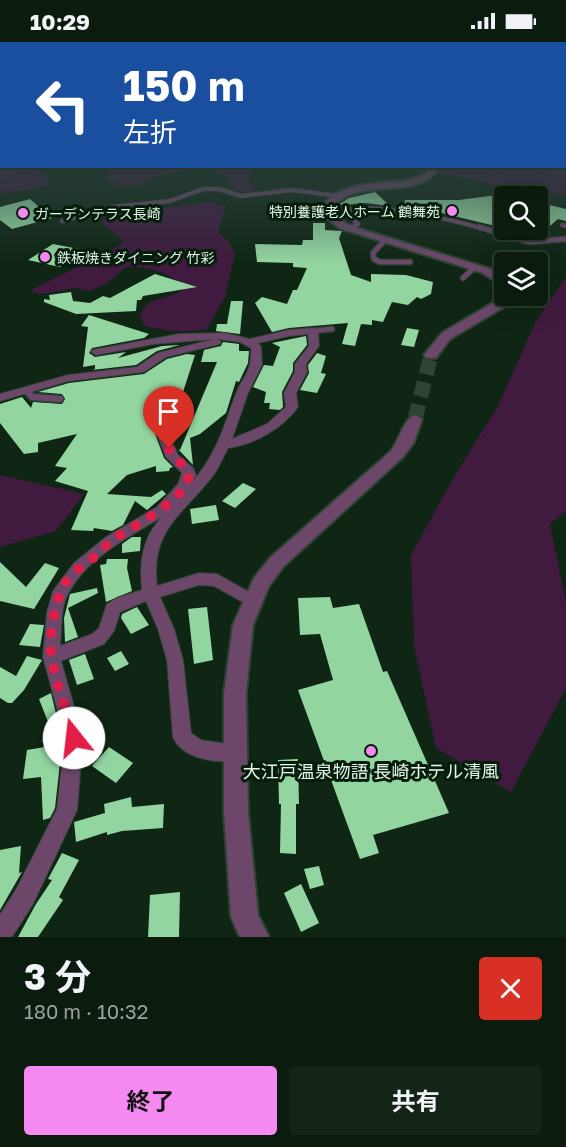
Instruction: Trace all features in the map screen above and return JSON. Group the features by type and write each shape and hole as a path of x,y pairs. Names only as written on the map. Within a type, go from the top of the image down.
{"street":[{"path":"420,180 361,188 338,196 330,204 329,214 350,229 475,267 494,276"},
{"path":"431,355 446,336 497,306"},
{"path":"96,352 169,337 222,338 251,342 273,336 313,332 314,349 300,364 301,372 290,393 293,403 289,414 283,420 252,435 223,444"},
{"path":"0,398 27,392 68,378 140,370 162,355 222,338"},
{"path":"235,752 205,751 192,746 182,737 175,660 166,629 150,593 147,568 154,537 208,473 231,430 242,393 257,365 258,350 251,342"},
{"path":"255,937 245,917 236,812 234,693 243,625 261,583 277,562 397,454 406,442 415,419"},
{"path":"0,936 25,896 68,810 74,738 51,657 55,612 61,591 69,577 111,541 162,510 188,480 188,471 172,457 161,429"},
{"path":"51,657 98,639 106,631 113,608 123,602 199,579 217,580 252,601"}],"lane":[{"path":"62,221 113,207 170,201 203,189 219,189 241,196 292,190 338,196"},
{"path":"350,229 358,224 343,212 354,208 415,213 478,227 529,242 566,238"},
{"path":"385,240 373,253 374,259 380,262 410,262"},
{"path":"464,278 475,267"},
{"path":"313,332 332,329"},
{"path":"27,392 32,397 60,399"}],"shaded area":[{"path":"0,180 50,180 51,182 46,186 0,194"},
{"path":"110,180 147,180 127,187 110,182"},
{"path":"228,180 249,180 248,182 258,190 246,192 235,189"},
{"path":"474,180 566,180 566,195 548,194 548,186 498,186"},
{"path":"211,202 226,206 218,231 229,242 235,254 225,297 207,329 176,331 145,326 140,317 148,304 178,293 184,288 165,274 150,269 126,267 107,283 89,291 74,288 45,294 34,293 31,290 117,247 124,241 102,221 112,214"},
{"path":"566,277 566,511 550,524 566,603 566,688 511,792 436,748 414,646 411,555 455,475 497,408 536,321"},
{"path":"0,475 84,494 56,531 0,547"}],"building":[{"path":"375,192 390,206 366,203 338,205 349,198"},
{"name":"特別養護老人ホーム 鶴舞苑","path":"494,195 494,226 404,204 405,200 459,200"},
{"name":"ガーデンテラス長崎","path":"30,199 52,218 12,229 0,220 0,207"},
{"path":"548,205 566,209 566,221 558,219 548,228"},
{"path":"313,223 325,223 325,230 342,231 339,238 351,275 371,282 371,274 406,275 433,282 431,294 421,299 417,297 408,305 392,302 383,322 372,320 372,325 361,324 355,346 342,344 348,323 289,328 272,332 255,303 262,297 287,304 293,290 297,290 307,268 293,267 293,263 257,262 255,244 302,245 303,240 313,240"},
{"name":"鉄板焼きダイニング 竹彩","path":"53,244 84,250 60,267 28,260"},
{"path":"155,274 197,287 143,296 141,300 137,300 136,311 76,314 44,302 44,299 50,300 49,295 71,292 73,301 90,303 103,296 110,298"},
{"path":"231,301 243,301 240,334 216,331 217,324 227,324"},
{"path":"89,315 149,334 144,338 92,348 89,353 95,357 126,352 118,358 162,346 180,345 157,351 136,365 92,370 95,369 95,365 83,367 88,327 81,326"},
{"path":"407,328 419,330 414,347 401,345"},
{"path":"306,336 307,345 293,363 293,371 282,392 283,407 280,410 269,409 270,403 264,403 266,392 253,387 264,365 273,366 280,347 272,343"},
{"path":"223,342 239,344 239,351 249,351 248,363 239,382 236,381 226,413 200,434 190,438 193,465 178,449 180,450 217,362 201,362 204,350 221,346"},
{"path":"317,353 326,356 321,373 326,374 317,393 300,390 309,373 308,365"},
{"path":"187,354 195,355 170,432 166,427 158,427 154,431 164,458 173,467 169,471 156,472 156,466 127,475 107,494 151,497 162,490 166,494 147,510 135,501 123,525 112,531 94,528 93,531 71,530 88,491 55,481 67,468 55,466 77,434 38,443 38,452 24,454 0,423 0,404 22,397 31,408 33,402 62,404 65,399 62,394 38,392 69,383 144,374 167,359"},
{"path":"243,483 256,489 235,508 222,501"},
{"path":"216,505 219,520 192,524 190,509"},
{"path":"132,537 141,537 140,551 122,553 122,544"},
{"path":"107,559 128,559 127,568 132,591 106,602 100,565 106,564"},
{"path":"0,562 26,587 45,563 59,568 34,609 0,601"},
{"path":"97,588 98,593 68,608 78,637 65,642 64,618 70,594"},
{"name":"大江戸温泉物語 長崎ホテル清風","path":"330,597 333,608 359,604 383,672 387,671 449,813 373,835 379,853 360,859 298,690 333,680 320,634 300,635 298,598"},
{"path":"137,607 149,625 131,634 121,618 122,614"},
{"path":"207,607 213,660 194,664 188,609"},
{"path":"30,624 44,625 40,647 19,645"},
{"path":"121,651 129,664 115,671 107,658"},
{"path":"85,654 94,679 77,685 69,660"},
{"path":"27,656 42,660 24,690 12,703 8,703 0,698 0,667 16,676"},
{"path":"51,693 58,722 50,727 39,699"},
{"path":"62,744 55,808 50,818 43,820 41,777 23,779 27,750"},
{"path":"109,747 133,763 116,783 92,766"},
{"path":"298,759 299,804 296,804 296,854 280,853 281,804 279,804 278,760"},
{"path":"131,797 132,807 164,804 163,828 122,831 107,835 107,832 76,842 74,822 105,813 104,804"},
{"path":"21,846 19,873 22,872 0,910 0,850"},
{"path":"62,853 79,860 59,897 63,900 38,937 18,937 52,880 48,879"},
{"path":"319,866 324,885 310,889 304,869"},
{"path":"301,884 319,923 301,932 284,893"},
{"path":"180,892 179,937 148,937 150,895"}],"tunnel":[{"path":"415,419 431,355"}],"place":[{"name":"特別養護老人ホーム 鶴舞苑","path":"452,211"},
{"name":"ガーデンテラス長崎","path":"23,213"},
{"name":"鉄板焼きダイニング 竹彩","path":"45,257"},
{"name":"大江戸温泉物語 長崎ホテル清風","path":"371,751"}],"route":[{"path":"74,738 51,657 55,612 61,591 69,577 87,561 95,557 111,541 162,510 184,486 188,480 188,471 172,457 169,448"}]}
